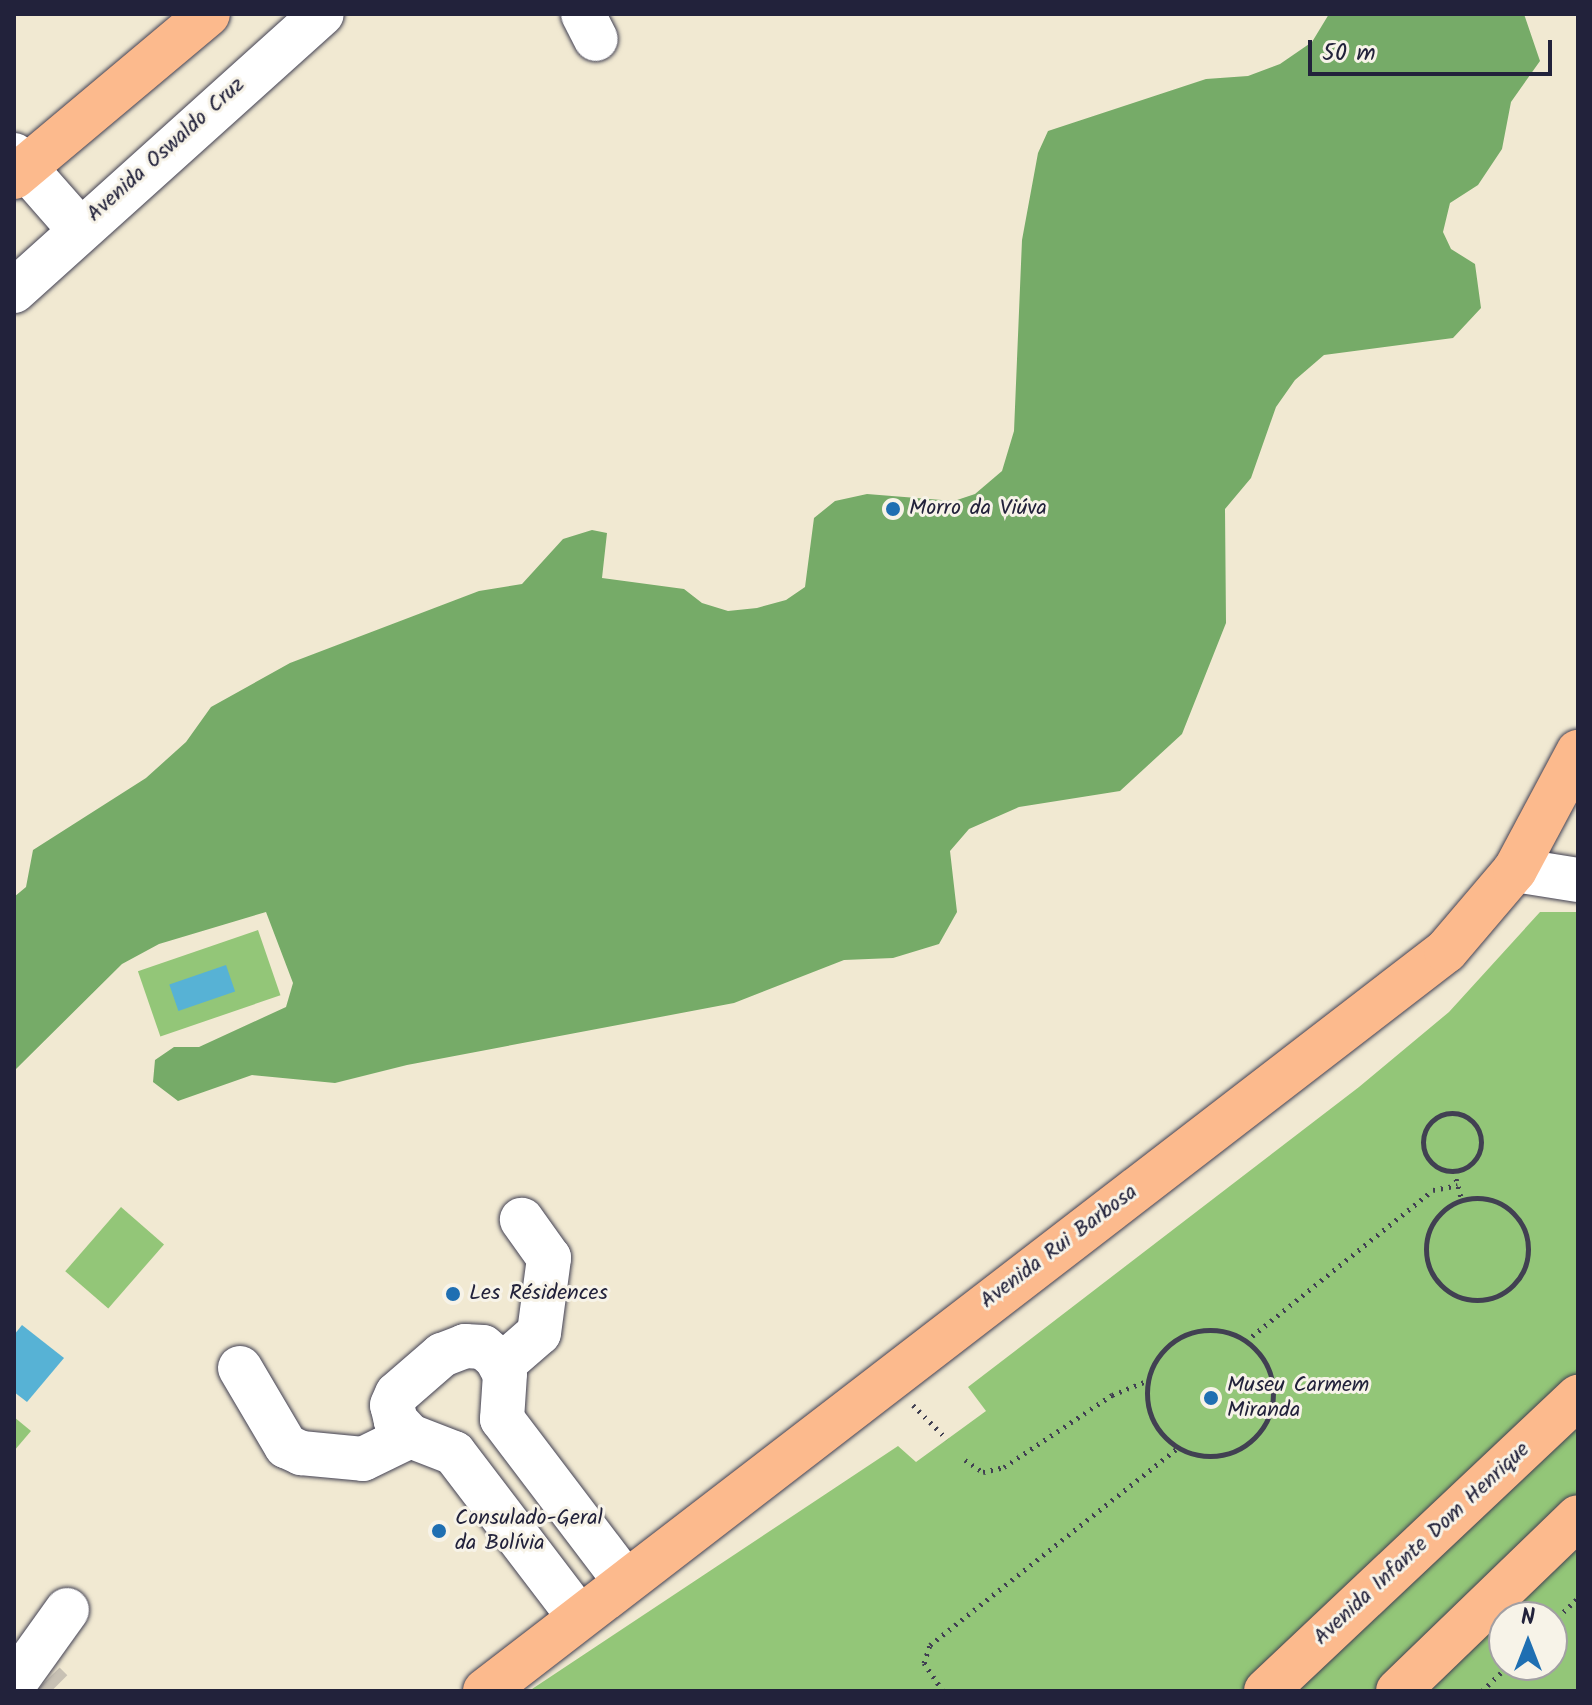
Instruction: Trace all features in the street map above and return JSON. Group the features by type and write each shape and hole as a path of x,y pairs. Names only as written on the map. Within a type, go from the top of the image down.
{"main road":[{"path":"18,166 208,14"},
{"name":"Avenida Rui Barbosa","path":"485,1691 1446,951 1515,870 1578,752"},
{"name":"Avenida Infante Dom Henrique","path":"1266,1691 1578,1397"},
{"path":"1398,1691 1578,1517"}],"street":[{"name":"Avenida Oswaldo Cruz","path":"14,291 79,229 322,14"},
{"path":"18,166 79,229"},
{"path":"1515,870 1578,880"},
{"path":"501,1366 539,1333 549,1258 522,1220"},
{"path":"579,1617 454,1453 410,1436 396,1421 392,1405 397,1394 442,1355 465,1346 483,1347 501,1366 505,1374 502,1419 625,1581"},
{"path":"240,1368 286,1446 301,1453 363,1459 410,1436"},
{"path":"25,1672 67,1610"}],"path":[{"path":"1456,1113 1477,1128 1481,1146 1472,1163 1454,1171 1427,1159 1422,1140 1430,1122 1456,1113"},
{"path":"1454,1171 1462,1200"},
{"path":"1246,1341 1433,1190 1458,1185"},
{"path":"1462,1200 1496,1201 1511,1210 1525,1231 1529,1256 1523,1273 1499,1296 1482,1300 1450,1293 1429,1267 1428,1234 1436,1219 1462,1200"},
{"path":"1227,1332 1246,1341 1261,1355 1274,1394 1260,1432 1226,1455 1205,1457 1179,1447 1154,1423 1147,1381 1155,1362 1186,1335 1227,1332"},
{"path":"965,1460 983,1472 1004,1467 1112,1395 1147,1381"},
{"path":"943,1691 924,1663 930,1645 1179,1447"}],"green space":[{"path":"1329,14 1524,14 1540,61 1511,102 1502,149 1478,185 1450,203 1443,232 1451,249 1475,264 1481,308 1453,338 1324,355 1295,380 1276,407 1251,478 1225,509 1226,623 1182,734 1120,791 1019,807 969,829 950,851 957,912 939,944 893,958 844,960 734,1003 407,1065 335,1083 252,1075 178,1101 153,1082 155,1060 174,1047 199,1047 286,1007 293,983 266,912 159,944 122,964 14,1071 14,897 26,887 33,850 146,778 186,742 211,707 290,663 479,591 522,584 563,539 592,530 607,533 602,578 684,589 702,603 728,611 757,608 786,600 805,587 814,518 835,501 867,494 954,501 975,494 1002,471 1014,431 1022,240 1038,153 1048,131 1206,79 1248,76 1280,64 1312,42"},
{"path":"1540,912 1578,912 1578,1691 529,1691 898,1446 916,1462 986,1411 968,1387 1359,1087 1449,1012"},
{"path":"258,930 280,995 160,1037 138,971"},
{"path":"121,1207 164,1244 108,1309 65,1271"},
{"path":"14,1417 31,1431 14,1451"}],"water":[{"path":"226,965 235,991 178,1011 169,985"},
{"path":"22,1325 64,1358 27,1402 14,1392 14,1335"}],"tunnel":[{"path":"44,1683 52,1691"}],"place":[{"name":"Morro da Viúva","path":"893,509"},
{"name":"Les Résidences","path":"453,1294"},
{"name":"Museu Carmem Miranda","path":"1211,1398"},
{"name":"Consulado-Geral da Bolívia","path":"439,1531"}]}
